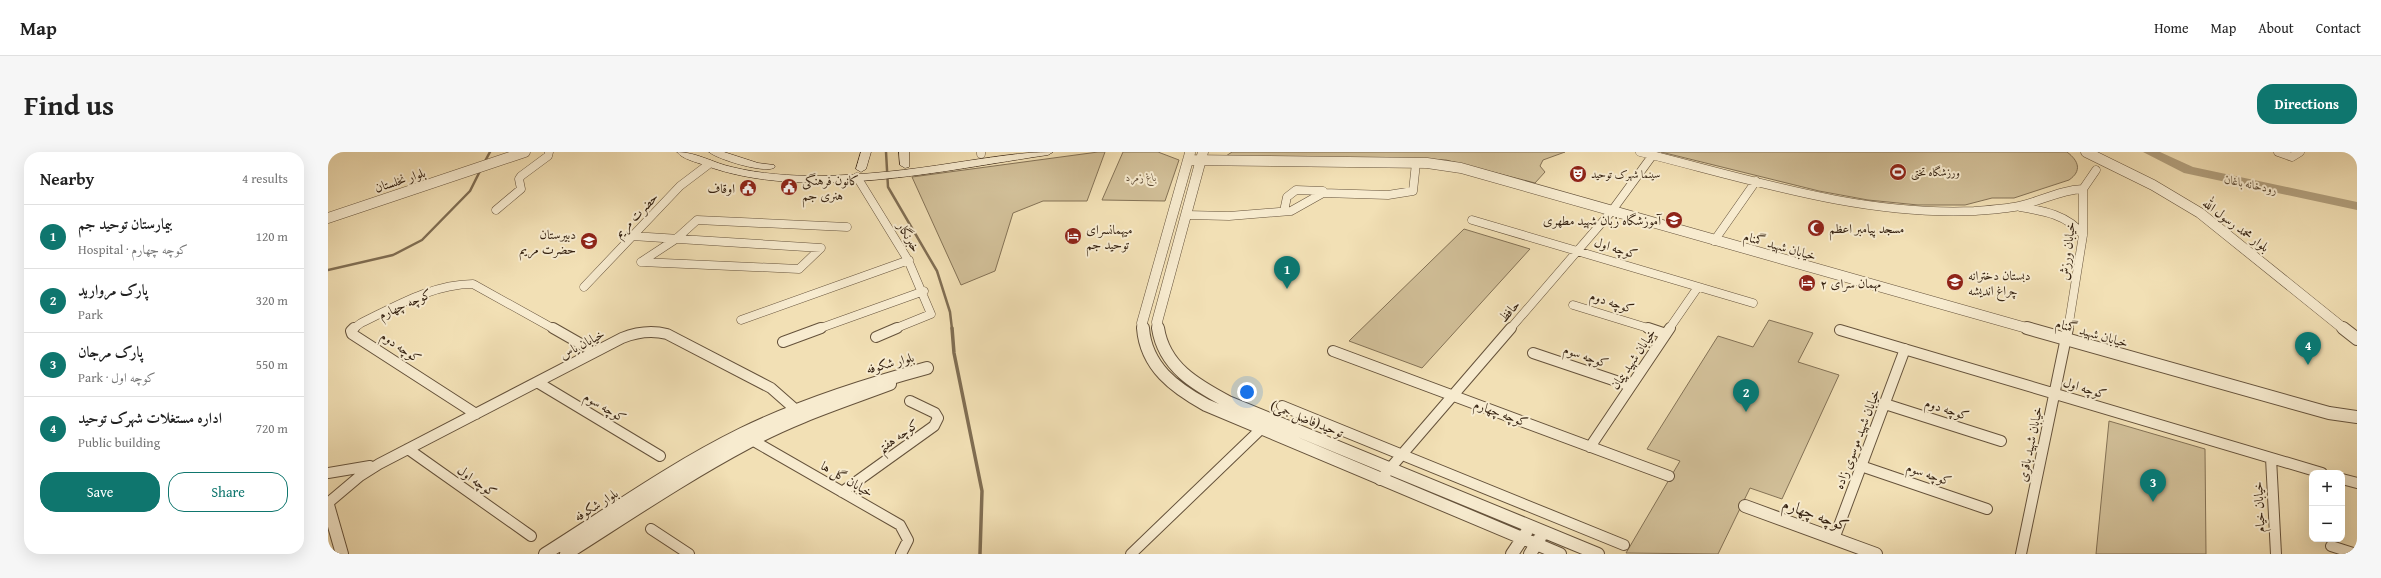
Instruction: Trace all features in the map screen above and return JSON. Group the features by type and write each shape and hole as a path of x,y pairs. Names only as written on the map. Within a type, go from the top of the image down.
{"main road":[{"path":"682,152 709,164 745,174 793,178 874,172 993,152"},
{"path":"714,152 757,166 859,173"},
{"path":"859,173 866,152"},
{"path":"900,168 904,152"},
{"path":"900,168 1048,152"}],"street":[{"name":"بلوار نخلستان","path":"328,218 476,168 493,156 504,152"},
{"name":"بلوار نخلستان","path":"328,210 485,162 526,152"},
{"path":"496,210 521,189 522,186 519,179 521,176 548,156 549,152"},
{"path":"1640,152 1756,181 1869,206 1921,211 1959,211 2020,206 2066,190 2083,189 2096,170"},
{"name":"بلوار محمد رسول الله","path":"2086,152 2135,174 2188,205 2244,246 2332,321 2357,339"},
{"path":"2278,152 2292,157 2300,152"},
{"name":"خیابان شهید گمنام","path":"1190,156 1412,163 1461,168 1611,212 2330,413 2357,417"},
{"name":"توحید(فاضل جمی)","path":"1190,156 1165,237 1142,323 1146,348 1160,372 1184,393 1218,411 1380,480 1523,538 1533,549 1560,554"},
{"name":"توحید(فاضل جمی)","path":"1202,156 1157,322 1162,344 1175,366 1197,386 1228,402 1598,554"},
{"name":"حافظ","path":"1380,480 1611,212 1652,156"},
{"path":"1287,211 1287,197 1296,190 1396,192 1407,190 1412,163"},
{"path":"1187,215 1229,216 1287,211 1323,193 1388,195 1413,191 1412,163"},
{"name":"حضرت مریم","path":"584,287 680,186 709,164"},
{"name":"خبرنگار","path":"859,173 909,260 924,291 931,314 876,337"},
{"path":"1714,241 1756,181"},
{"name":"خیابان ورزش","path":"2066,339 2083,234 2083,189"},
{"path":"2020,206 2042,211 2064,219 2080,230 2083,234"},
{"path":"632,236 676,239 737,243 821,248 799,269 641,262 676,239 697,220 847,227"},
{"name":"کوچه اول","path":"1472,220 1753,303"},
{"path":"1165,237 1179,238"},
{"path":"741,320 909,260"},
{"name":"کوچه چهارم","path":"439,289 457,284 473,284 595,352"},
{"name":"خیابان شهید پیمان","path":"1590,447 1698,287"},
{"name":"کوچه دوم","path":"439,289 351,331 476,414"},
{"path":"783,342 924,291"},
{"name":"کوچه دوم","path":"1573,304 1666,334"},
{"name":"کوچه اول","path":"1840,330 2312,470"},
{"name":"خیابان یاس","path":"379,464 595,352 630,335 647,331 662,332 771,388 796,410"},
{"name":"خیابان شهید باقری","path":"2021,554 2066,339"},
{"name":"خیابان شهید موسوی زاده","path":"1834,539 1905,349"},
{"name":"کوچه چهارم","path":"1333,351 1669,476"},
{"name":"کوچه سوم","path":"1533,353 1631,386"},
{"name":"بلوار شکوفه","path":"545,554 720,447 796,410 865,385 927,368 870,393 808,414 752,440 689,476 566,554"},
{"name":"کوچه سوم","path":"536,382 660,456"},
{"name":"کوچه هفتم","path":"842,492 934,426 938,418 935,413 910,401"},
{"name":"کوچه دوم","path":"1885,404 2001,441"},
{"path":"1282,406 1624,545"},
{"path":"1131,554 1261,429"},
{"name":"خیابان گل ها","path":"752,440 904,529 908,540 901,554"},
{"name":"کوچه اول","path":"408,449 531,536"},
{"name":"خیابان خیام","path":"2271,458 2276,554"},
{"path":"328,473 358,470 379,464"},
{"path":"342,554 328,504 354,481 379,464"},
{"name":"کوچه سوم","path":"1861,466 1987,509"},
{"path":"2345,480 2357,484"},
{"name":"کوچه چهارم","path":"1745,506 1876,554"},
{"path":"1512,554 1531,526"},
{"path":"650,529 689,554"},
{"path":"1533,549 1544,532"},
{"path":"2331,546 2356,554"}],"green space":[{"path":"1105,152 1087,201 1043,201 1013,213 995,271 961,285 912,177"},
{"name":"باغ زمرد","path":"1123,152 1158,152 1179,160 1165,201 1102,200"},
{"path":"1232,152 1565,152 1543,160 1540,166 1545,172 1535,183 1446,160 1226,156"},
{"path":"1661,152 2067,152 2076,162 2077,170 2073,177 2069,180 2014,198 1992,198 1965,205 1918,205 1868,200 1819,191"},
{"path":"1464,229 1530,249 1422,368 1349,341"},
{"path":"1769,320 1813,333 1798,362 1839,375 1782,499 1750,488 1718,554 1626,553 1680,461 1647,449 1718,336 1753,347"},
{"path":"2109,421 2205,449 2206,554 2096,554"}],"waterway":[{"path":"484,163 490,152"},
{"path":"886,152 888,187 937,271 950,312 952,329"},
{"name":"رودخانه باغان","path":"2149,152 2189,170 2357,206"},
{"path":"328,270 393,255 422,240 470,191 481,169"},
{"path":"952,328 954,353 982,491 980,554"}],"place":[{"name":"ورزشگاه تختی","path":"1898,172"},
{"name":"سینما شهرک توحید","path":"1578,174"},
{"name":"کانون فرهنگی هنری جم","path":"789,187"},
{"name":"اوقاف","path":"748,188"},
{"name":"آموزشگاه زبان شهید مطهری","path":"1674,220"},
{"name":"مسجد پیامبر اعظم","path":"1816,228"},
{"name":"میهمانسرای توحید جم","path":"1073,236"},
{"name":"دبیرستان حضرت مریم","path":"589,241"},
{"name":"دبستان دخترانه چراغ اندیشه","path":"1955,282"},
{"name":"مهمان سرای ۲","path":"1807,283"},
{"name":"بیمارستان توحید جم","path":"1287,289"},
{"name":"اداره مستغلات شهرک توحید","path":"2308,365"},
{"name":"پارک مروارید","path":"1746,412"},
{"name":"پارک مرجان","path":"2153,502"}]}
